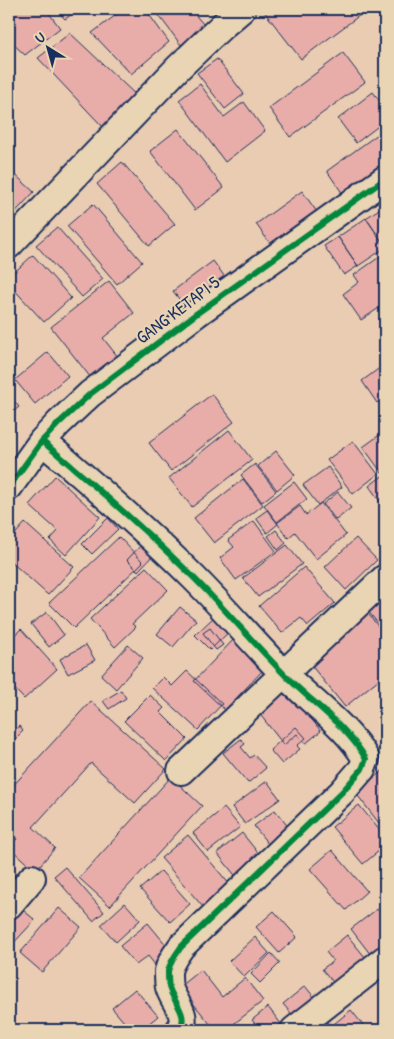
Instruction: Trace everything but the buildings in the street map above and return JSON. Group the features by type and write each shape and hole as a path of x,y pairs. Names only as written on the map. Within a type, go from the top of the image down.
{"street":[{"path":"9,245 177,69 242,9"},
{"name":"GANG KETAPI 5","path":"9,487 42,441 90,394 196,314 385,179"},
{"path":"42,441 141,528 195,579 284,674 336,722 359,747 366,759 362,769 342,792 181,946 168,972 168,986 187,1025"},
{"path":"181,771 385,578"},
{"path":"9,905 32,878"},
{"path":"294,1030 385,958"}],"cycle path":[{"path":"9,487 42,441 90,394 196,314 385,179"},
{"path":"42,441 120,508 176,560 282,672 338,724 358,746 366,759 362,769 342,792 177,952 169,968 168,977 171,993 182,1014 183,1019 179,1030"}]}
